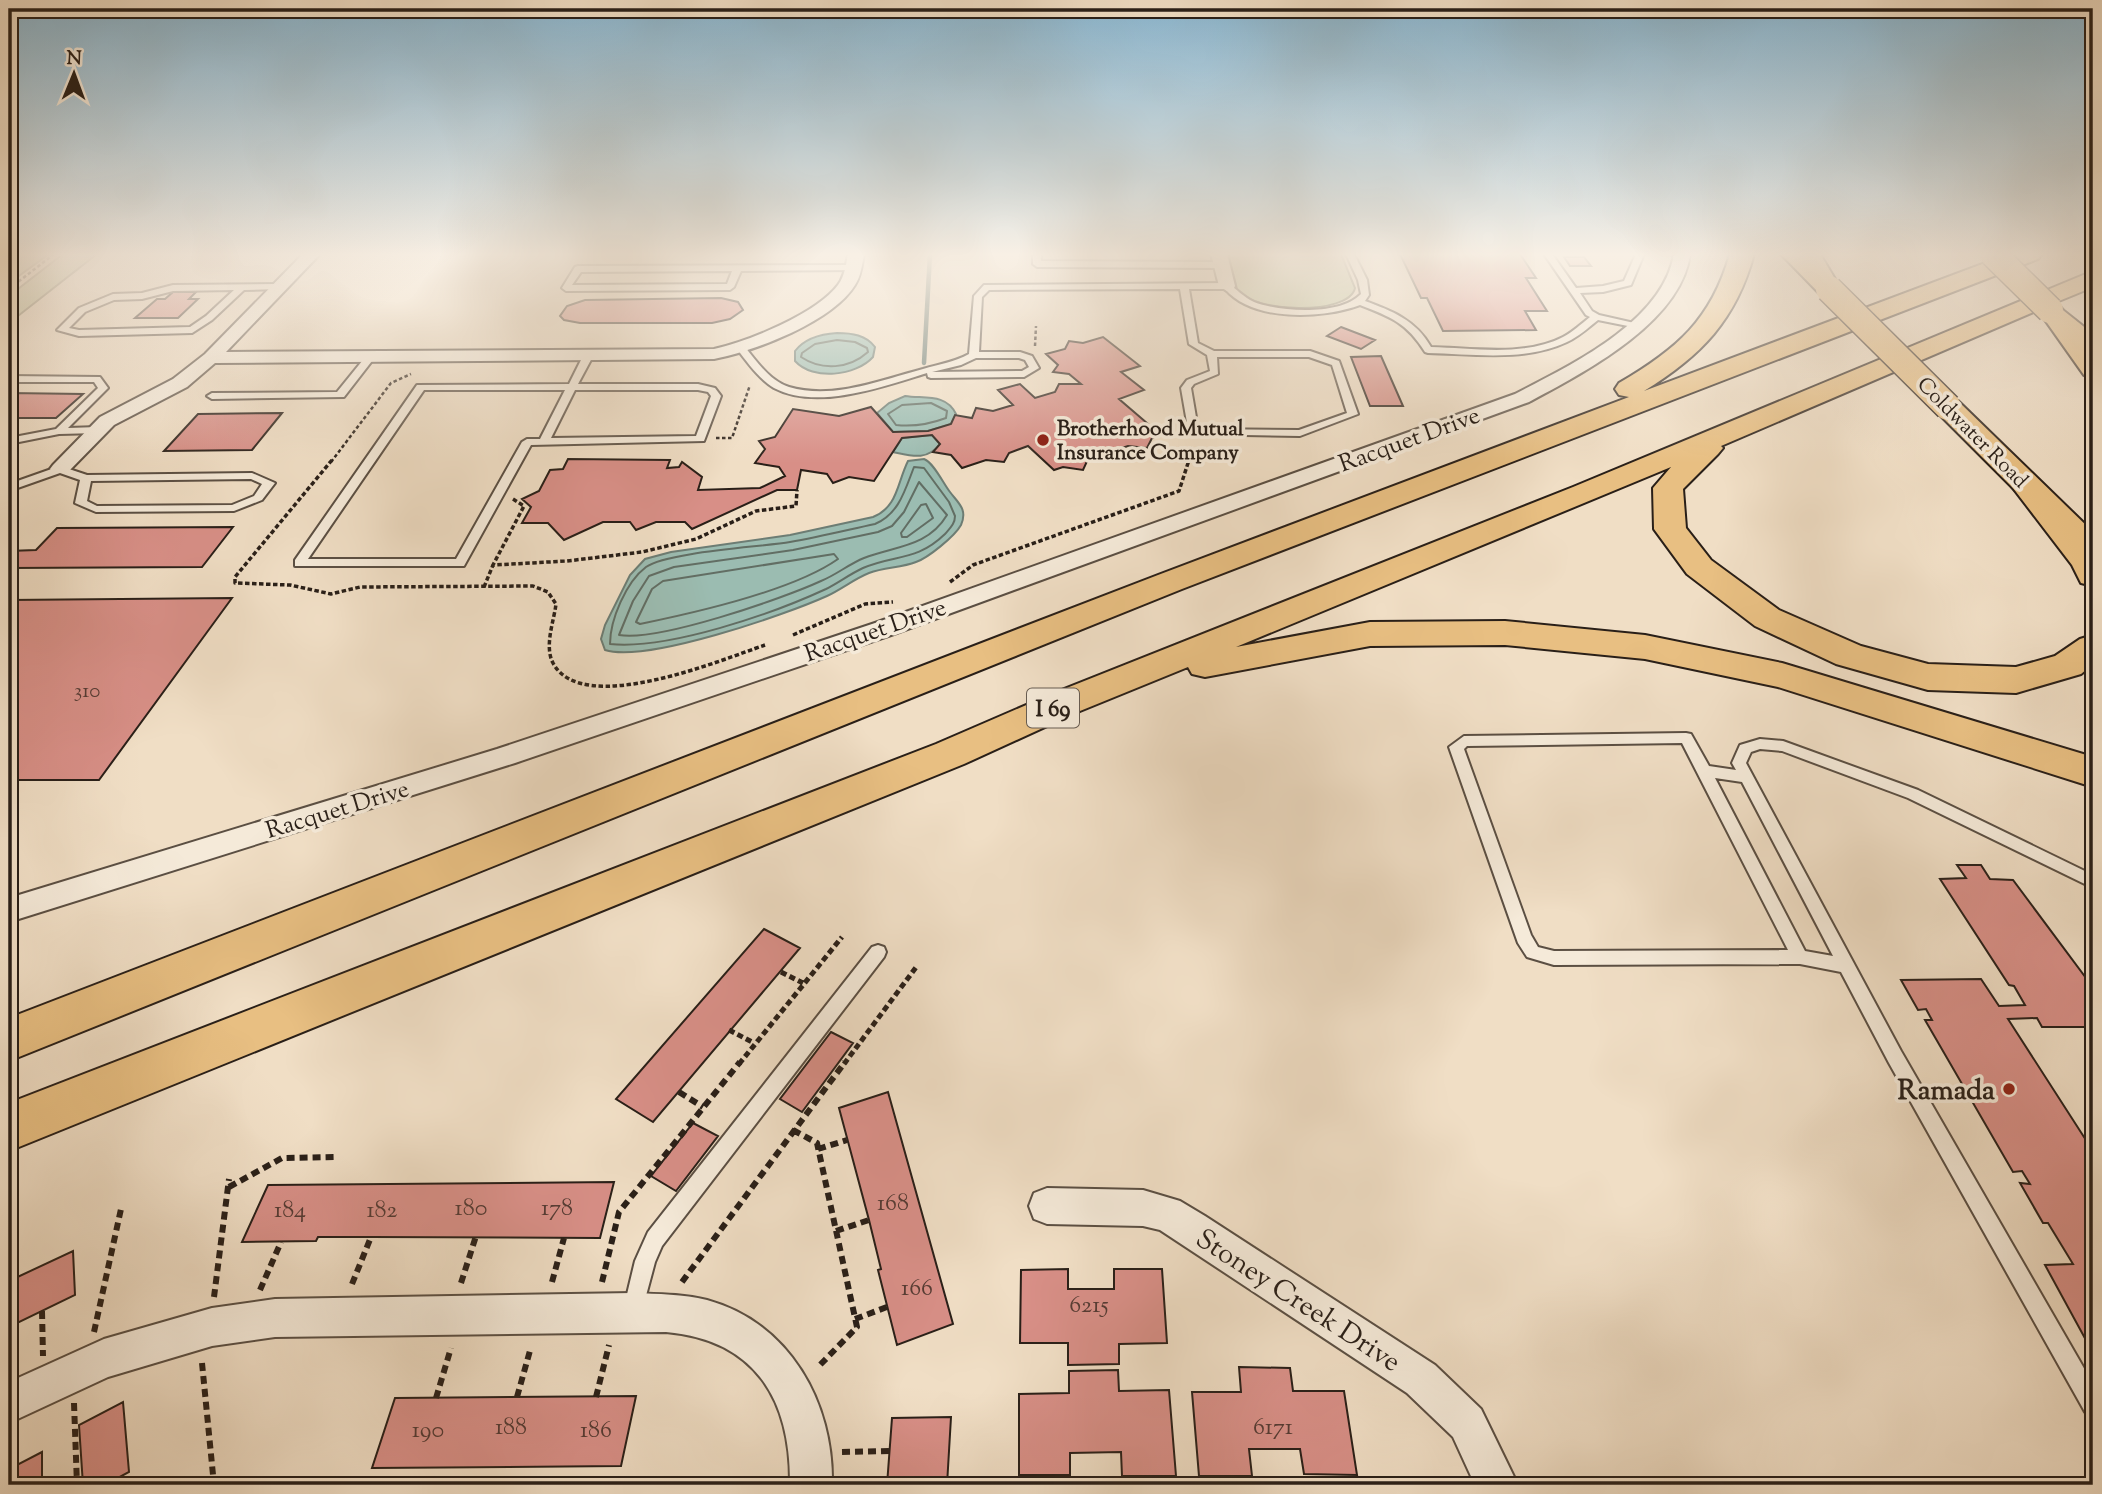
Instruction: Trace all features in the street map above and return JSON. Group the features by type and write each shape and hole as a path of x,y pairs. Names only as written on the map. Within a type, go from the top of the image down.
{"main road":[{"path":"1534,444 1665,368 1704,334 1711,324"},
{"path":"9,1040 1170,582 1848,324"},
{"name":"Coldwater Road","path":"1864,324 2093,550"},
{"name":"I 69","path":"9,1127 950,754 1067,702 1994,324"},
{"path":"2081,324 2085,347 2093,369"},
{"path":"1741,427 1698,455 1668,488 1670,529 1699,567 1767,618 1849,655 1928,677 2016,680 2068,665 2093,647"},
{"path":"2025,484 2087,563 2093,576"},
{"path":"1067,702 1219,662 1370,634 1505,633 1645,647 1783,675 2093,772"}],"street":[{"path":"60,469 107,421 180,383 211,358 244,324"},
{"path":"211,358 688,356 742,349 796,324"},
{"name":"Racquet Drive","path":"9,910 506,756 883,629 1522,398 1579,368 1638,324"},
{"name":"Stoney Creek Drive","path":"1047,1206 1143,1208 1167,1214 1192,1228 1421,1379 1466,1423 1497,1485"},
{"path":"9,1404 104,1359 212,1327 275,1318 633,1312 685,1314 719,1324 753,1343 775,1366 793,1391 807,1422 813,1468 811,1485"}],"lane":[{"path":"68,324 62,330 79,333 192,330 201,324"},
{"path":"974,355 976,324"},
{"path":"1191,324 1194,344 1212,354 1310,354 1336,363 1353,414 1300,433 1193,432 1186,388 1190,382 1215,372 1212,354"},
{"path":"1409,324 1420,333 1428,350 1512,351 1542,347 1564,340 1587,324"},
{"path":"742,349 766,379 784,388 810,393 839,392 912,375 974,355 1020,355 1029,358 1034,368 1024,374 912,375"},
{"path":"545,439 588,356"},
{"path":"212,396 340,395 370,357"},
{"path":"9,379 97,379 103,388 59,431"},
{"path":"421,387 698,387 711,390 716,396 700,439 545,439 527,442 460,563 299,563 421,387"},
{"path":"9,440 59,431 98,430"},
{"path":"9,488 60,469 86,478 252,476 270,483 258,498 234,508 96,509 80,503 86,478"},
{"path":"1800,957 1686,738 1464,741 1456,747 1524,938 1533,952 1554,958 1800,957 1848,966"},
{"path":"2093,882 1913,794 1783,746 1760,744 1745,749 1739,763 1895,1056 2093,1404"},
{"path":"1704,771 1745,777"},
{"path":"633,1312 645,1261 655,1239 878,952"}],"path":[{"path":"1034,350 1035,326"},
{"path":"419,372 391,383 335,457 235,577 235,583 290,585 331,594 360,587 533,586 548,592 556,604 550,650 554,665 568,681 602,688 635,685 777,641"},
{"path":"744,379 758,390"},
{"path":"707,442 715,438 732,438 750,385"},
{"path":"943,587 973,565 1179,491 1192,451 1193,432"},
{"path":"493,565 543,564 588,559 693,541 765,507 796,506 797,490"},
{"path":"484,587 524,506 510,497"},
{"path":"789,637 865,604 903,600"},
{"path":"602,1282 619,1212 842,937"},
{"path":"682,1282 917,966"},
{"path":"781,972 803,983"},
{"path":"729,1030 754,1043"},
{"path":"679,1092 703,1107"},
{"path":"793,1130 817,1143 857,1327 818,1367"},
{"path":"818,1149 846,1140"},
{"path":"228,1188 282,1158 336,1157"},
{"path":"214,1298 229,1180"},
{"path":"93,1336 121,1209"},
{"path":"836,1231 869,1220"},
{"path":"461,1283 476,1236"},
{"path":"352,1284 371,1237"},
{"path":"552,1282 564,1238"},
{"path":"259,1291 281,1242"},
{"path":"855,1319 887,1307"},
{"path":"41,1311 43,1357"},
{"path":"596,1397 609,1345"},
{"path":"517,1397 531,1347"},
{"path":"436,1398 451,1348"},
{"path":"202,1363 214,1485"},
{"path":"74,1402 78,1485"},
{"path":"842,1452 890,1451"}],"water":[{"path":"837,333 863,337 875,347 873,357 856,368 834,374 812,371 795,361 795,351 808,340"},
{"path":"905,396 940,400 952,407 956,414 951,424 928,431 893,432 877,413 889,403"},
{"path":"932,435 940,444 930,453 919,456 893,452 902,438"},
{"path":"924,459 935,469 961,507 963,519 958,530 921,560 869,573 807,604 716,635 651,650 605,650 601,639 605,625 630,575 645,559 671,552 790,535 873,517 892,501 908,461"}],"building":[{"path":"1439,324 1532,324 1536,330 1443,331"},
{"path":"1341,327 1375,340 1361,349 1327,336"},
{"name":"Brotherhood Mutual Insurance Company","path":"1103,337 1140,366 1121,372 1144,390 1119,399 1161,435 1152,438 1147,448 1128,446 1088,459 1083,470 1063,467 1054,470 1028,446 1009,453 1004,462 986,460 962,468 951,455 933,452 940,444 932,435 902,438 874,481 849,477 833,483 827,474 801,470 797,490 777,490 692,529 685,522 656,522 636,530 630,522 603,522 564,540 548,523 522,523 531,507 522,499 539,491 550,470 563,469 568,459 670,460 667,468 679,467 682,462 702,477 698,490 760,488 785,476 779,467 755,463 765,449 759,441 775,437 793,409 839,416 871,407 893,432 928,431 951,424 955,415 972,418 976,408 993,411 1013,405 998,390 1020,384 1035,398 1055,392 1059,384 1081,384 1069,374 1053,372 1058,365 1046,354 1065,349 1069,341 1083,343"},
{"path":"1381,356 1403,406 1370,406 1351,357"},
{"path":"9,393 83,394 56,418 9,418"},
{"path":"282,413 252,450 164,451 198,414"},
{"path":"233,527 202,567 9,568 9,551 36,550 57,528"},
{"path":"232,598 99,780 9,780 9,600"},
{"name":"Ramada","path":"1957,865 1981,865 1990,879 2013,880 2089,982 2093,982 2093,1027 2042,1027 2037,1018 2008,1019 2093,1151 2093,1353 2045,1265 2073,1264 2048,1223 2043,1223 2020,1183 2030,1184 2022,1171 2013,1172 1925,1020 1932,1020 1926,1009 1918,1010 1901,980 1981,979 1999,1006 2025,1005 1940,879 1966,878"},
{"path":"764,929 800,948 653,1122 616,1099"},
{"path":"831,1032 853,1043 802,1112 780,1099"},
{"path":"888,1092 953,1324 897,1345 878,1270 881,1269 839,1108"},
{"path":"693,1123 718,1136 676,1191 651,1176"},
{"path":"614,1182 600,1238 318,1237 316,1241 242,1242 268,1185"},
{"path":"73,1251 75,1295 9,1327 9,1281"},
{"path":"1068,1269 1068,1289 1114,1289 1114,1269 1162,1269 1167,1343 1119,1344 1119,1364 1068,1365 1068,1343 1020,1343 1021,1270"},
{"path":"1239,1367 1290,1368 1293,1391 1344,1391 1357,1475 1304,1474 1300,1449 1249,1449 1252,1476 1199,1476 1192,1392 1241,1392"},
{"path":"1118,1370 1119,1391 1169,1390 1176,1476 1122,1476 1121,1452 1070,1453 1070,1475 1019,1475 1019,1394 1069,1393 1069,1371"},
{"path":"636,1396 621,1466 372,1468 395,1398"},
{"path":"123,1402 129,1472 105,1485 83,1485 79,1425"},
{"path":"951,1417 947,1485 887,1485 892,1418"},
{"path":"42,1452 42,1485 9,1485 9,1469"},
{"path":"675,1482 734,1482 733,1485 674,1485"}],"waterway":[{"path":"924,363 926,324"}],"place":[{"name":"Brotherhood Mutual Insurance Company","path":"1043,440"},
{"name":"Ramada","path":"2009,1089"}]}
